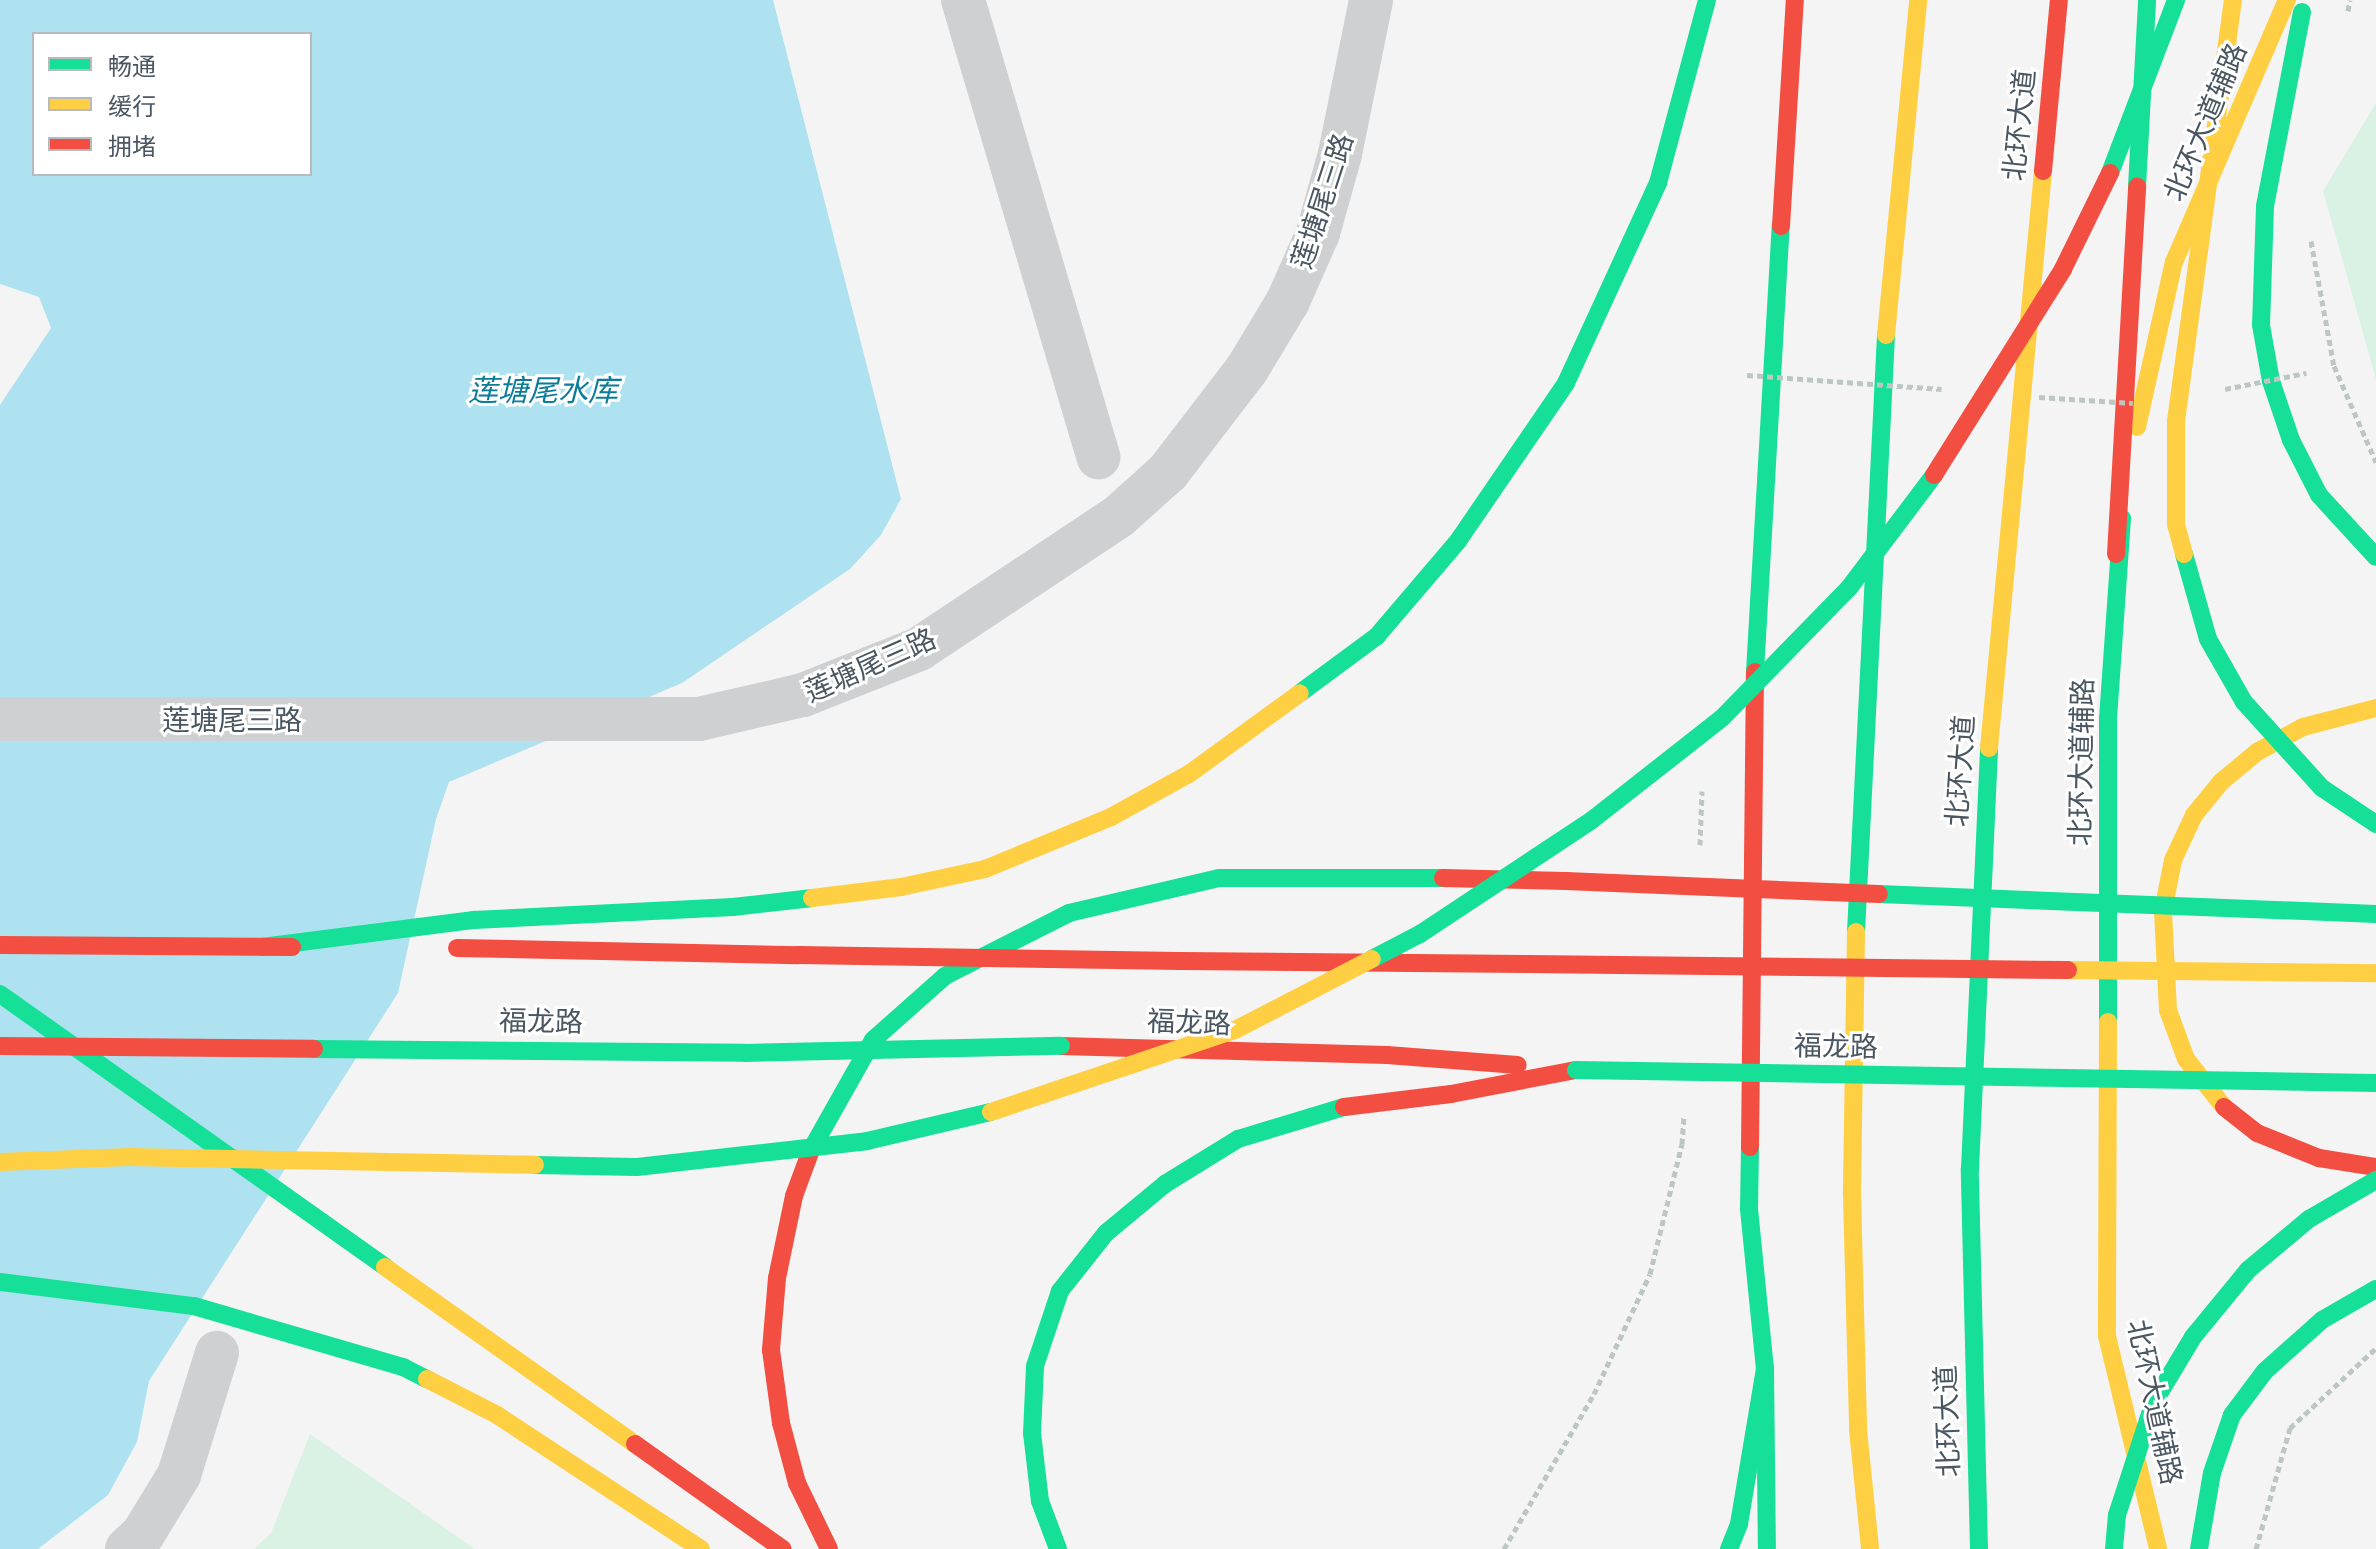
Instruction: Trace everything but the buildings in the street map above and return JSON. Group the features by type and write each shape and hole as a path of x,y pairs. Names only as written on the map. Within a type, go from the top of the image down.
{"main road":[{"path":"262,947 474,920 817,900 985,869 1111,817 1189,774 1267,721 1377,636 1458,541 1566,383 1658,183 1707,0"},
{"path":"1767,1549 1765,1368 1749,1209 1754,680 1795,0"},
{"path":"1870,1549 1858,1430 1852,1195 1857,826 1887,311 1918,0"},
{"name":"北环大道","path":"1979,1549 1970,1169 1986,778 2059,0"},
{"path":"2116,554 2147,0"},
{"path":"0,1162 129,1157 637,1167 867,1141 1030,1103 1235,1030 1420,934 1592,820 1722,718 1849,588 1960,441 2063,269 2123,145 2176,0"},
{"path":"2233,0 2176,421 2176,525 2208,639 2244,702 2322,788 2376,824"},
{"name":"北环大道辅路","path":"2158,1549 2107,1336 2108,719 2116,554 2145,381 2174,262 2287,0"},
{"path":"2304,0 2265,206 2261,325 2271,381 2291,440 2319,495 2376,557"},
{"path":"2376,708 2303,727 2257,752 2221,782 2194,815 2173,860 2163,911 2162,957 2168,1010 2186,1059 2216,1101 2257,1133 2319,1158 2376,1167"},
{"path":"829,1549 797,1483 781,1423 771,1350 777,1278 794,1196 819,1129 873,1040 945,976 1069,913 1139,893 1219,878 1304,875 1566,881 2376,914"},
{"path":"0,945 633,950 1180,961 2376,973"},
{"path":"0,994 783,1549"},
{"name":"福龙路","path":"0,1046 575,1049 745,1053 1061,1046 1387,1055 1576,1070 2376,1083"},
{"path":"1058,1549 1038,1488 1032,1433 1035,1366 1060,1291 1106,1233 1165,1184 1238,1139 1360,1102 1451,1094 1576,1070"},
{"path":"2114,1549 2117,1515 2154,1402 2193,1337 2248,1270 2309,1219 2376,1180"},
{"path":"0,1282 194,1306 403,1367 497,1415 701,1549"},
{"path":"2199,1549 2212,1473 2232,1415 2265,1371 2322,1320 2376,1289"},
{"path":"1729,1549 1739,1524 1765,1368"},
{"path":"1849,1549 1858,1430"}],"street":[{"path":"963,0 1098,457"},
{"name":"莲塘尾三路","path":"0,719 652,721 753,709 855,677 919,649 1087,539 1168,472 1247,369 1294,287 1318,233 1340,154 1371,0"},
{"path":"127,1549 143,1534 179,1475 217,1353"}],"path":[{"path":"2310,230 2334,366 2376,462"},
{"path":"2256,1549 2290,1428 2376,1348"},
{"path":"1504,1549 1566,1445"}],"green space":[{"path":"2376,103 2376,379 2323,191"},
{"path":"310,1434 475,1549 254,1549 271,1533"}],"water":[{"name":"莲塘尾水库","path":"0,0 773,0 901,499 881,535 850,569 682,683 449,782 436,819 398,993 149,1381 137,1442 108,1495 38,1549 0,1549 0,405 51,328 39,297 0,284"}],"traffic: fast":[{"path":"1300,693 1377,636 1458,541 1566,383 1658,183 1707,0"},
{"path":"2137,187 2147,0"},
{"path":"2110,173 2176,0"},
{"path":"2302,12 2265,206 2261,325 2271,381 2291,440 2319,495 2376,557"},
{"path":"1755,672 1781,226"},
{"path":"1856,932 1886,335"},
{"path":"1372,959 1420,934 1592,820 1722,718 1849,588 1934,475"},
{"path":"2108,1022 2108,719 2122,518"},
{"path":"2184,554 2208,639 2244,702 2322,788 2376,824"},
{"path":"1979,1549 1970,1169 1989,748"},
{"path":"811,1150 873,1040 945,976 1069,913 1219,878 1443,878"},
{"path":"1879,894 2376,914"},
{"path":"262,947 474,920 733,907 812,898"},
{"path":"0,994 385,1267"},
{"path":"745,1053 1061,1046"},
{"path":"314,1049 745,1053"},
{"path":"1576,1070 2376,1083"},
{"path":"1058,1549 1040,1501 1032,1433 1035,1366 1060,1291 1106,1233 1165,1184 1238,1139 1344,1107"},
{"path":"535,1165 637,1167 867,1141 991,1112"},
{"path":"1750,1147 1749,1209 1765,1368 1767,1549"},
{"path":"2114,1549 2117,1515 2154,1402 2193,1337 2248,1270 2309,1219 2376,1180"},
{"path":"0,1282 194,1306 403,1367 427,1379"},
{"path":"2199,1549 2212,1473 2232,1415 2265,1371 2322,1320 2376,1289"},
{"path":"1729,1549 1739,1524 1765,1368"}],"traffic: slow":[{"path":"1886,335 1918,0"},
{"path":"2184,554 2176,525 2176,421 2233,0"},
{"path":"2137,427 2174,262 2287,0"},
{"path":"1989,748 2043,171"},
{"path":"812,898 901,887 985,869 1111,817 1189,774 1300,693"},
{"path":"2224,1107 2186,1059 2168,1010 2163,911 2173,860 2194,815 2221,782 2257,752 2303,727 2376,708"},
{"path":"1856,932 1852,1195 1858,1430 1870,1549"},
{"path":"991,1112 1235,1030 1372,959"},
{"path":"2068,970 2376,973"},
{"path":"2108,1022 2107,1336 2158,1549"},
{"path":"0,1162 129,1157 535,1165"},
{"path":"385,1267 635,1444"},
{"path":"427,1379 497,1415 701,1549"}],"traffic: jam":[{"path":"1781,226 1795,0"},
{"path":"2043,171 2059,0"},
{"path":"1934,475 2063,269 2110,173"},
{"path":"2116,554 2137,187"},
{"path":"1750,1147 1755,672"},
{"path":"1443,878 1566,881"},
{"path":"1566,881 1879,894"},
{"path":"0,945 292,947"},
{"path":"457,948 798,955"},
{"path":"798,955 1180,961"},
{"path":"1180,961 1528,964"},
{"path":"1528,964 2068,970"},
{"path":"0,1046 314,1049"},
{"path":"1061,1046 1387,1055 1518,1065"},
{"path":"1344,1107 1451,1094 1576,1070"},
{"path":"2224,1107 2257,1133 2319,1158 2376,1167"},
{"path":"811,1150 794,1196 777,1278 771,1350 781,1423 797,1483 829,1549"},
{"path":"635,1444 783,1549"}]}
